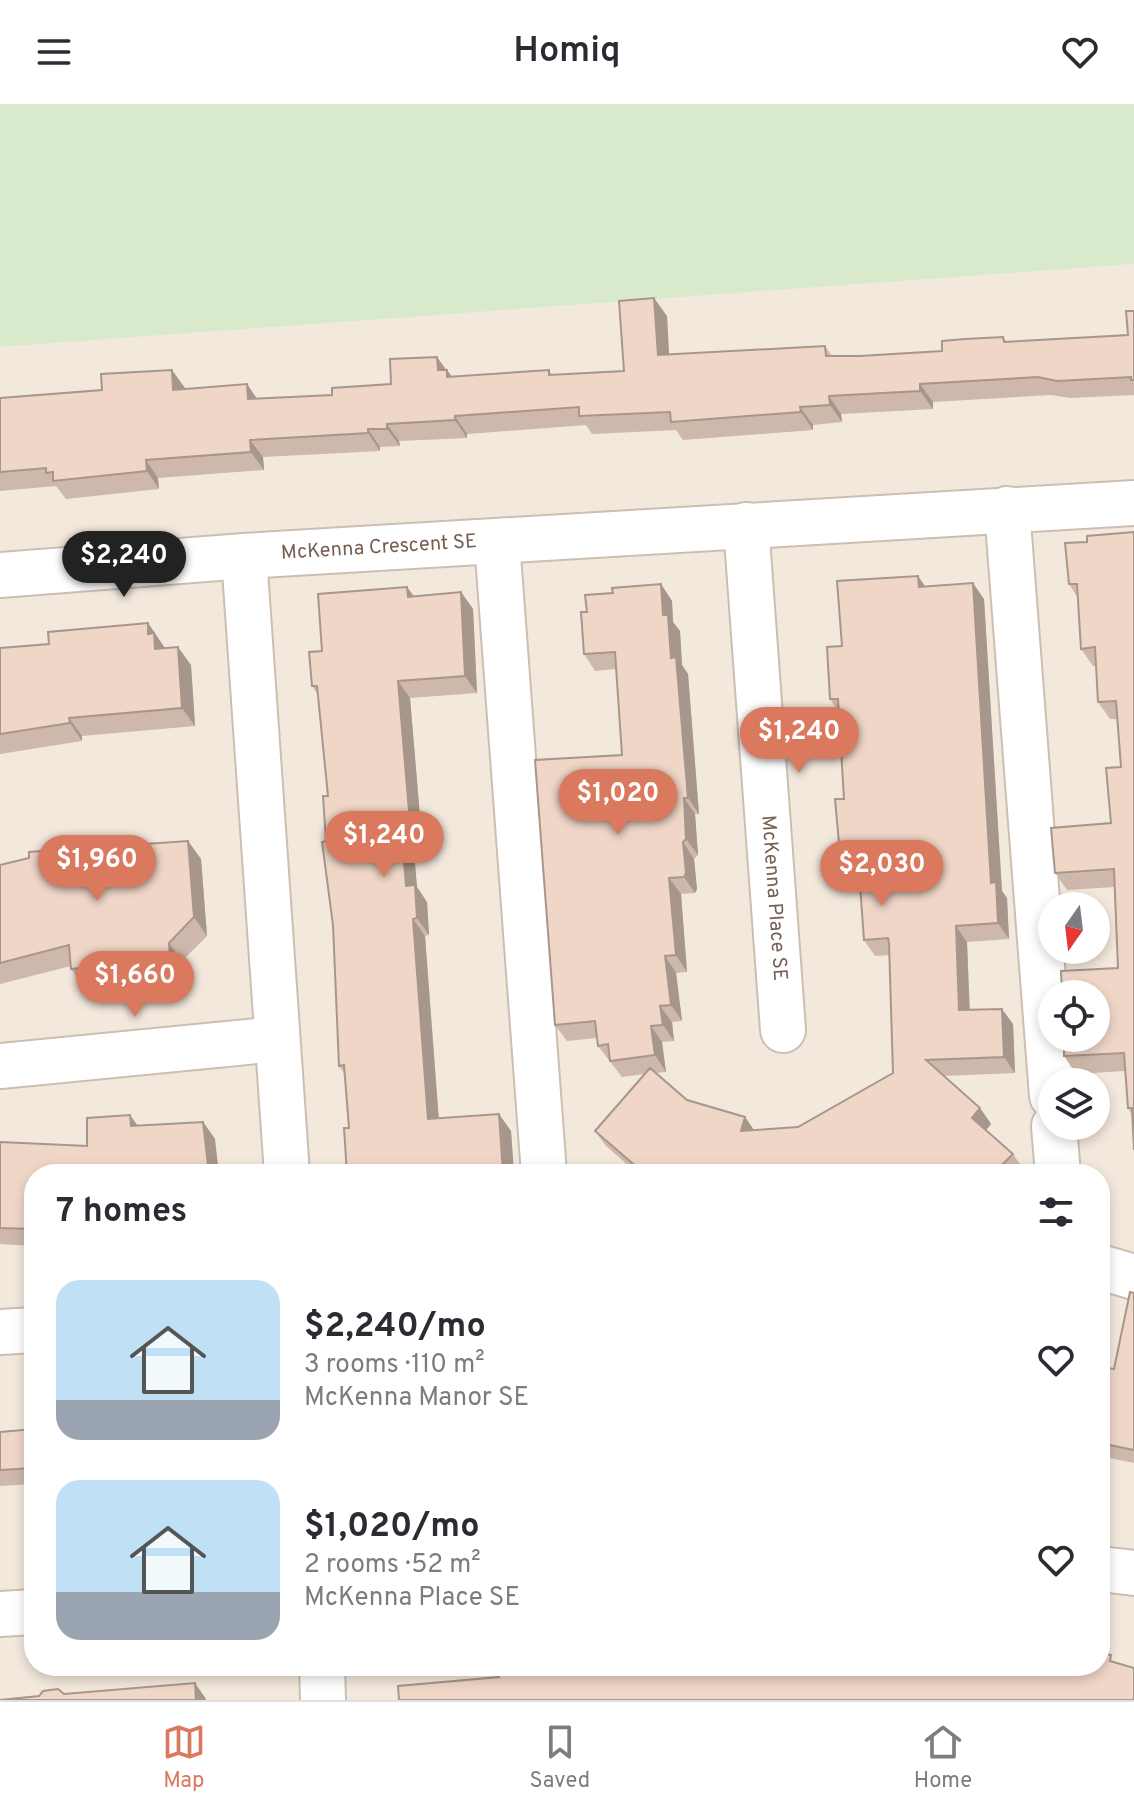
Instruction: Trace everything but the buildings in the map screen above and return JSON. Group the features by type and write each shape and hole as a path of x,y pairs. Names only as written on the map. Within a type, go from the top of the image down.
{"street":[{"name":"McKenna Crescent SE","path":"0,575 244,556 1134,503"},
{"path":"1007,509 1050,1068"},
{"name":"McKenna Place SE","path":"746,525 783,1030"},
{"path":"497,542 543,1164"},
{"path":"244,556 286,1164"},
{"path":"0,1066 277,1039"},
{"path":"1055,1140 1057,1164"},
{"path":"1110,1270 1134,1277"},
{"path":"0,1332 24,1331"},
{"path":"1110,1570 1134,1573"},
{"path":"0,1614 24,1613"},
{"path":"322,1676 323,1700"}],"shaded area":[{"path":"1134,264 1134,1700 0,1700 0,347"}],"green space":[{"path":"0,104 1134,104 1134,264 0,347"}]}
